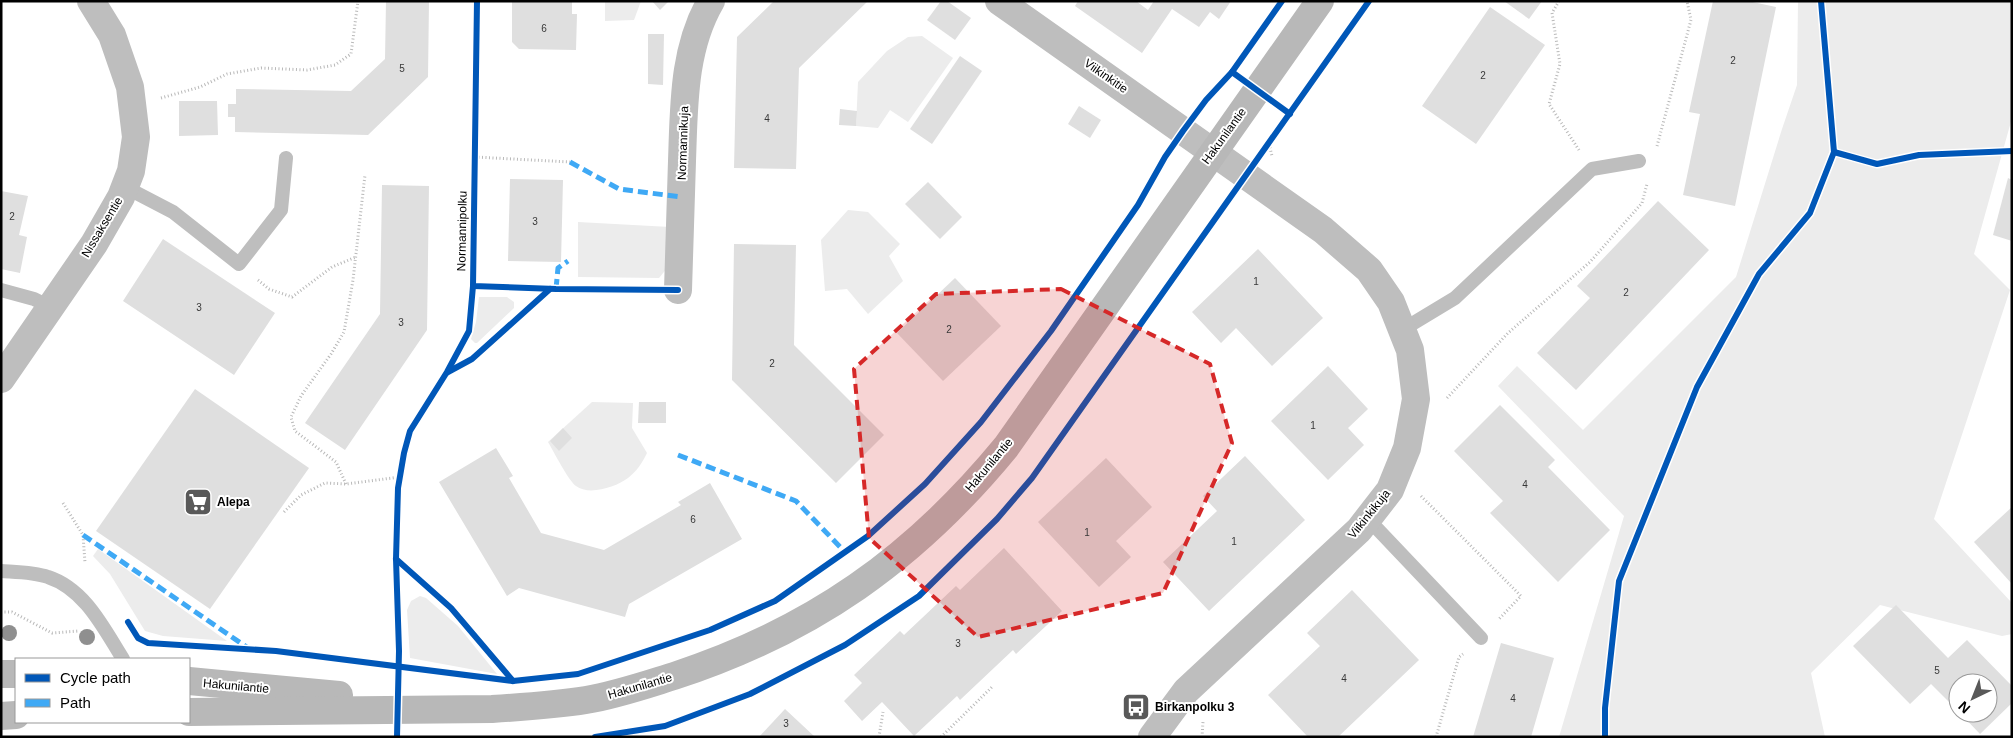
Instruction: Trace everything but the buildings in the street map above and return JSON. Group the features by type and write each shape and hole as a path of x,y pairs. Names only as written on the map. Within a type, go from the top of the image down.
{"street":[{"name":"Nissaksentie","path":"1,379 94,244 121,197 131,170 136,137 130,87 112,35 91,1"},
{"name":"Normannikuja","path":"678,290 685,86 692,48 700,20 711,1"},
{"name":"Viikinkitie","path":"999,1 1028,9 1213,152"},
{"name":"Hakunilantie","path":"190,712 492,709 588,700 638,688 707,665 783,632 840,599 893,562 938,523 978,481 1006,447 1320,1"},
{"name":"Viikinkikuja","path":"1152,737 1186,691 1359,530 1368,519 1390,490 1407,448 1416,399 1410,350 1391,302 1369,270 1323,230 1213,152"},
{"path":"1,674 15,674"},
{"name":"Hakunilantie","path":"190,681 492,709"},
{"path":"1,716 15,715"}],"lane":[{"path":"125,187 173,212 239,264 281,210 286,158"},
{"path":"1402,330 1455,298 1592,169 1639,161"},
{"path":"1,290 34,299 50,307"},
{"path":"1368,519 1481,638"},
{"path":"1,571 48,577 68,587 85,602 122,658"}],"path":[{"path":"158,99 200,87 227,74 261,68 307,70 335,65 350,54 358,1"},
{"path":"1559,1 1552,14 1560,64 1549,104 1592,169"},
{"path":"1442,403 1508,333 1590,262 1642,203 1692,20 1687,1"},
{"path":"1247,177 1275,137"},
{"path":"1269,144 1272,158"},
{"path":"474,167 475,147"},
{"path":"1639,161 1655,154"},
{"path":"475,157 570,162"},
{"path":"346,484 336,462 295,431 291,417 301,396 344,332 356,257 365,175"},
{"path":"239,264 269,289 292,297 332,267 356,257"},
{"path":"284,512 301,495 325,483 346,484 400,480 401,469"},
{"path":"1417,499 1419,494"},
{"path":"63,503 83,535 85,563"},
{"path":"1,612 12,612 52,633 103,627"},
{"path":"941,737 992,687"},
{"path":"879,737 883,712"},
{"path":"1202,737 1204,714"}],"highlighted area":[{"path":"1061,289 1210,364 1232,443 1163,593 978,637 869,538 854,369 936,294"}],"shaded area":[{"path":"605,1 641,1 634,20 605,21"},
{"path":"1798,1 2012,1 2012,118 1974,254 2010,290 1934,519 2012,603 2012,634 2002,636 1880,605 1811,673 1825,737 1559,737 1624,516 1498,386 1517,366 1583,430 1736,277 1797,85"},
{"path":"922,36 953,58 908,122 890,110 878,128 856,126 858,82 887,51 908,37"},
{"path":"848,210 868,212 900,244 889,256 903,281 868,314 847,289 825,291 821,240"},
{"path":"578,222 670,227 668,267 659,278 578,277"},
{"path":"479,297 507,297 514,302 514,308 475,343 471,339 476,322"},
{"path":"592,402 633,403 632,428 647,453 637,470 623,481 610,487 588,490 581,489 573,483 548,442"},
{"path":"98,549 227,641 163,636 145,631 110,574 93,556"},
{"path":"420,596 426,598 458,626 497,674 410,658 407,610 411,601"}],"marked path":[{"path":"570,162 619,189 681,197"},
{"path":"556,289 558,268 568,261"},
{"path":"678,455 796,501 845,552"},
{"path":"83,535 248,648"}],"cycle path":[{"name":"Normannipolku","path":"477,1 473,286 678,290"},
{"path":"128,622 138,638 148,643 276,651 513,681 578,674 710,630 775,601 868,536 925,484 981,422 1051,331 1138,205 1165,157 1183,131 1206,100 1232,72 1282,1"},
{"path":"595,737 665,726 750,694 845,645 919,596 997,519 1032,478 1369,1"},
{"path":"1605,737 1605,708 1619,581 1697,387 1759,274 1810,213 1834,152 1821,1"},
{"path":"1232,72 1290,114"},
{"path":"1834,152 1877,164 1919,155 2012,151"},
{"path":"397,737 399,651 396,559 398,488 410,431 447,372 469,331 473,286"},
{"path":"448,372 472,359 550,289"},
{"path":"396,559 451,608 513,681"}],"place":[{"name":"Alepa","path":"198,502"},
{"name":"Birkanpolku 3","path":"1136,707"}]}
